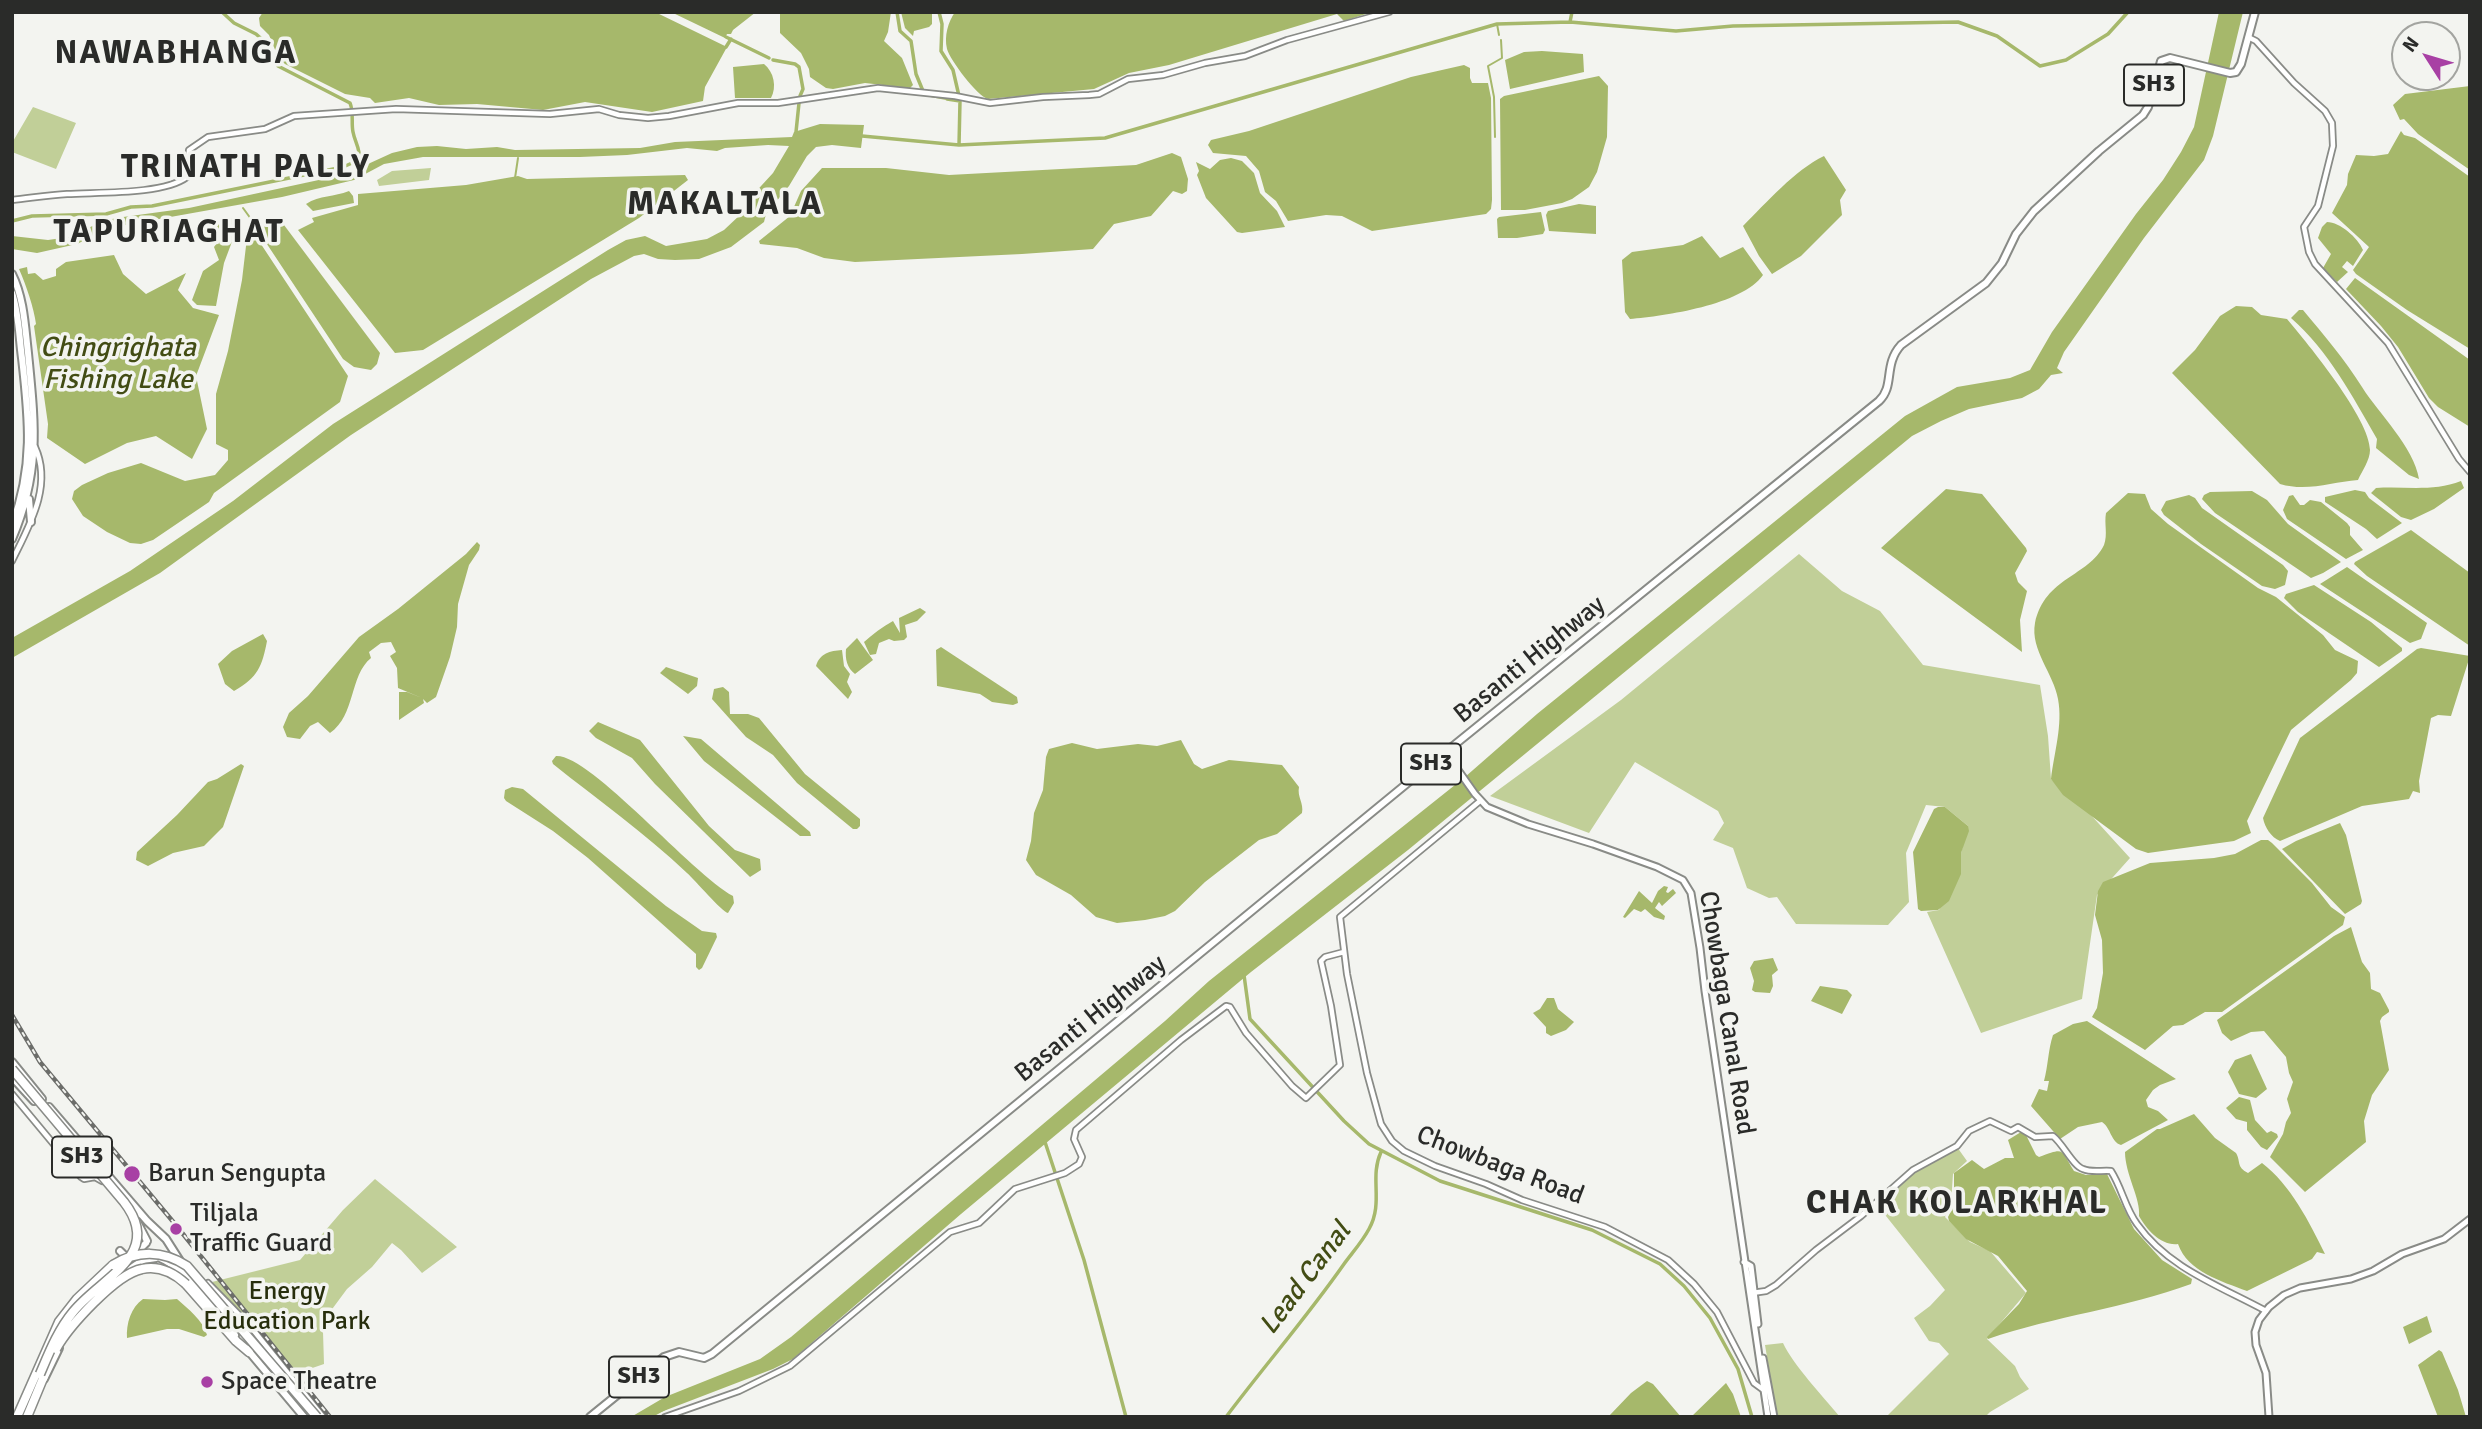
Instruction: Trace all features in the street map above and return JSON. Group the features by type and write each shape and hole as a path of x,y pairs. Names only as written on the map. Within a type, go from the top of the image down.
{"highway":[{"path":"12,1065 131,1206 141,1229 140,1243 131,1262 80,1309 56,1349 23,1417"},
{"path":"12,1065 124,1202 134,1216 138,1233 130,1258 69,1317 55,1340 23,1417"},
{"path":"23,1417 54,1331 72,1305 113,1265 130,1256 151,1253 174,1258 192,1270 314,1417"},
{"path":"56,1349 81,1316 117,1283 133,1272 151,1268 165,1270 181,1280 249,1352"}],"main road":[{"name":"SH3","path":"2248,37 2255,12"},
{"name":"Basanti Highway","path":"590,1417 664,1357 679,1352 704,1358 712,1354 1879,401 1888,391 1891,362 1901,345 1980,289 2002,263 2026,219 2146,111 2161,61 2170,58 2192,62 2230,74 2240,68 2248,37"},
{"path":"12,274 22,305 35,412 35,447 29,493 31,522"},
{"path":"12,293 27,400 29,436 26,478 12,525"},
{"path":"12,539 29,493"},
{"name":"Chowbaga Canal Road","path":"1446,753 1487,807 1528,824 1657,867 1678,876 1688,884 1700,948 1744,1262 1751,1266 1752,1293"},
{"name":"SH3","path":"12,1065 140,1214 166,1239 173,1251 314,1417"},
{"name":"SH3","path":"12,1077 136,1219 147,1242 149,1254 168,1262 190,1281 304,1417"},
{"path":"2269,1417 2266,1373 2256,1345 2255,1332 2266,1311 2284,1295 2300,1288 2351,1279 2373,1271 2402,1254 2444,1239 2470,1219"},
{"path":"155,1235 166,1239 168,1250 157,1258 147,1258 133,1266 79,1314 23,1417 63,1322 78,1302 155,1235"},
{"path":"120,1251 129,1260"},
{"path":"1752,1293 1767,1391 1774,1417"},
{"path":"1767,1391 1768,1417"}],"street":[{"path":"12,200 154,189 181,181 187,177 189,150 208,137 265,129 294,116 409,109 550,114 599,109 619,115 656,117 738,103 778,103 878,88 955,96 990,103 1089,95 1099,94 1129,79 1163,75 1205,63 1245,56 1296,38 1389,12"},
{"path":"2248,37 2256,41 2294,83 2325,111 2332,123 2334,141 2318,206 2304,230 2312,259 2388,343 2459,459 2470,472"},
{"path":"12,561 31,522 41,488 42,477 35,447"},
{"name":"Chowbaga Road","path":"1480,801 1344,913 1340,922 1358,1028 1381,1124 1392,1141 1404,1151 1435,1166 1605,1227 1668,1260 1694,1284 1717,1312 1750,1377 1758,1388 1767,1391"},
{"path":"665,1417 718,1399 790,1366 950,1232 984,1219 1015,1189 1060,1175 1079,1164 1083,1157 1074,1139 1076,1130 1181,1040 1226,1006 1230,1007 1246,1033 1292,1086 1304,1098 1310,1095 1341,1063 1321,961 1325,957 1344,952"},
{"path":"12,1094 81,1177 95,1177 102,1181"},
{"path":"1752,1293 1766,1291 1776,1285 1880,1201 1913,1170 1957,1146 1969,1131 1990,1121 2011,1131 2018,1127 2035,1137 2053,1136 2067,1149 2074,1163 2080,1168 2111,1171 2129,1212 2157,1247 2190,1272 2266,1311"},
{"path":"208,1283 250,1326 323,1417"}],"green space":[{"path":"33,107 76,123 56,169 12,152 12,143"},
{"path":"431,168 429,180 379,186 377,180 392,171"},
{"path":"1799,554 1842,591 1880,611 1923,665 2040,685 2051,779 2090,814 2130,858 2097,895 2082,999 1981,1033 1927,912 1939,910 1961,853 1968,826 1945,807 1926,805 1906,853 1909,902 1888,925 1796,924 1777,897 1769,898 1747,888 1733,848 1713,840 1724,823 1718,811 1635,762 1589,833 1490,796 1621,700"},
{"path":"1957,1147 1967,1161 1953,1174 1951,1203 1945,1217 1970,1242 1990,1251 2026,1293 1987,1339 2015,1366 2029,1389 1985,1417 1886,1417 1949,1354 1939,1343 1929,1341 1914,1318 1945,1290 1878,1206 1884,1195 1902,1178"},
{"name":"Energy Education Park","path":"375,1179 457,1247 422,1273 392,1243 372,1267 347,1289 327,1316 323,1332 324,1364 289,1376 212,1282 300,1260 343,1210"},
{"path":"1783,1343 1801,1371 1840,1417 1777,1417 1765,1345"}],"water":[{"path":"263,12 655,12 727,47 705,87 703,101 652,112 585,102 543,110 477,104 439,105 409,98 375,103 370,98 345,94 285,64 278,57 269,35 260,26 259,18"},
{"path":"671,12 756,12 725,38"},
{"path":"780,12 891,12 884,41 902,58 913,85 910,88 865,83 826,88 810,77 801,53 780,33"},
{"path":"901,12 932,12 932,24 914,31 913,36 905,28"},
{"path":"955,12 1372,12 1344,21 1337,14 1169,65 1129,73 1094,89 988,99 964,77 947,49 947,29"},
{"path":"2219,12 2243,12 2213,136 2204,160 2144,238 2064,352 2057,368 2063,373 2051,375 2039,389 2022,398 1969,409 1912,436 1408,850 1251,972 961,1214 793,1359 648,1417 631,1417 665,1397 760,1359 791,1337 1209,981 1465,777 1537,714 1905,416 1957,387 2010,378 2030,370 2052,332 2181,152 2194,127"},
{"path":"1524,52 1583,54 1584,72 1510,89 1505,60"},
{"path":"764,64 774,80 771,98 735,98 733,67"},
{"path":"1464,65 1470,68 1472,83 1488,83 1491,98 1492,200 1491,209 1486,214 1372,231 1342,216 1326,215 1288,221 1276,201 1265,192 1259,171 1246,156 1213,153 1208,145 1211,140 1249,131 1411,77"},
{"path":"1599,76 1608,86 1607,137 1597,172 1589,187 1562,203 1525,210 1501,210 1500,99"},
{"path":"2470,86 2470,170 2418,134 2404,119 2400,120 2393,105 2405,94 2461,91 2461,87"},
{"path":"820,124 864,125 861,148 832,145 816,147 766,214 764,222 731,247 699,259 658,259 644,254 634,256 591,279 351,435 160,573 12,658 12,638 130,571 233,501 333,424 608,250 626,240 645,236 666,246 707,239 724,230 741,214 750,198 773,173 789,146 768,145 717,151 687,148 580,157 423,157 384,164 354,180 282,197 109,228 77,244 37,253 12,249 12,236 48,240 69,237 116,218 189,208 328,178 357,169 392,153 417,147 497,147 515,150 640,148 675,142 792,137 794,132"},
{"path":"2401,131 2470,177 2470,349 2356,274 2353,270 2369,247 2332,213 2347,185 2348,174 2356,155 2388,154"},
{"path":"1172,153 1181,157 1188,179 1187,191 1182,194 1173,191 1151,216 1114,224 1093,249 855,262 824,258 797,248 760,244 759,241 790,216 801,191 822,168 886,168 949,175 1136,165"},
{"path":"1824,156 1846,190 1840,200 1842,215 1801,256 1772,274 1743,226 1792,178"},
{"path":"1231,158 1242,161 1254,173 1260,193 1277,211 1285,227 1237,232 1206,198 1197,175 1199,171 1196,162 1210,169 1220,160"},
{"path":"685,175 688,180 639,218 423,350 395,353 298,230 314,222 312,218 358,205 358,194 466,185 518,176 527,179"},
{"path":"349,191 354,203 313,211 306,204 317,199"},
{"path":"1579,204 1596,206 1596,234 1549,231 1546,215 1548,211"},
{"path":"1541,212 1545,230 1543,234 1498,238 1499,217"},
{"path":"278,217 380,353 377,364 371,370 354,367 343,359 255,226"},
{"path":"235,218 233,239 224,263 216,306 197,305 192,300 203,271 219,260 214,247 217,243 215,223"},
{"path":"2327,222 2348,232 2363,250 2353,266 2347,261 2342,267 2348,272 2337,282 2323,268 2331,254 2318,238"},
{"path":"248,229 251,229 348,376 340,402 214,493 209,502 153,540 141,544 130,543 83,516 72,499 74,491 108,473 141,463 185,481 215,475 228,460 228,450 216,444 216,394 228,351 242,280"},
{"path":"1702,236 1720,258 1743,247 1763,275 1753,285 1721,301 1682,312 1630,319 1625,312 1622,260 1632,252 1683,245"},
{"name":"Chingrighata Fishing Lake","path":"114,255 123,274 146,294 186,273 178,290 193,308 219,315 196,376 207,429 192,459 156,436 127,443 85,464 47,438 48,424 34,326 36,324 19,269 27,267 28,274 35,273 43,280 56,276 56,269 66,262"},
{"path":"2355,278 2470,360 2470,427 2438,407 2429,398 2398,347 2346,289"},
{"path":"2236,306 2252,307 2261,315 2287,319 2336,382 2367,436 2370,454 2358,480 2310,487 2280,484 2172,373 2195,350 2220,316"},
{"path":"2299,310 2303,310 2334,348 2395,431 2416,467 2419,479 2409,475 2376,448 2377,439 2339,375 2317,344 2291,318"},
{"path":"2461,481 2464,488 2434,509 2411,520 2401,517 2371,493 2376,488 2429,488"},
{"path":"1946,489 1982,494 2026,548 2027,551 2015,573 2018,582 2027,591 2020,620 2022,652 1881,548"},
{"path":"2355,490 2365,492 2402,523 2377,539 2325,502 2325,497"},
{"path":"2252,491 2267,500 2288,524 2341,562 2311,578 2215,513 2202,499 2210,492"},
{"path":"2128,493 2145,494 2151,509 2168,524 2258,588 2276,597 2323,635 2335,650 2358,661 2357,673 2351,680 2291,730 2247,821 2251,833 2234,841 2148,853 2136,849 2063,795 2051,779 2059,729 2058,699 2036,643 2035,623 2048,596 2097,556 2105,541 2106,513"},
{"path":"2189,495 2195,498 2202,508 2283,565 2288,571 2285,585 2275,589 2262,586 2164,515 2161,510 2166,501"},
{"path":"2293,495 2300,505 2310,500 2321,502 2347,523 2350,535 2363,550 2346,559 2287,519 2283,510 2289,496"},
{"path":"2411,530 2470,573 2470,646 2367,576 2354,564"},
{"path":"477,542 480,545 479,550 469,565 458,604 457,627 450,657 436,697 427,703 423,699 424,703 399,720 399,692 422,698 398,688 397,668 390,656 396,652 391,642 381,643 369,652 371,658 359,675 349,706 330,733 318,722 310,726 300,739 287,737 283,727 289,713 308,696 359,637 398,609"},
{"path":"2347,567 2427,623 2421,639 2410,643 2320,584"},
{"path":"2314,585 2371,622 2402,648 2402,651 2379,667 2298,612 2284,598 2286,594"},
{"path":"920,608 926,612 917,621 905,625 907,637 904,640 889,639 879,643 876,654 870,655 864,642 893,621 900,633 899,618"},
{"path":"263,634 267,641 261,665 249,681 234,691 225,684 218,664 232,651"},
{"path":"857,638 873,660 855,674 848,666 846,649"},
{"path":"941,647 1017,697 1018,703 1013,705 992,702 980,694 937,686 936,650"},
{"path":"2421,648 2470,656 2451,716 2438,715 2431,718 2419,781 2420,793 2413,791 2409,799 2362,806 2280,841 2274,837 2263,818 2300,738"},
{"path":"842,650 844,666 850,674 847,682 852,692 848,699 816,666 826,654"},
{"path":"666,667 698,678 697,686 688,694 660,673"},
{"path":"723,687 729,692 730,714 748,714 759,718 805,774 860,819 857,829 853,829 797,783 773,755 746,737 712,699 714,689"},
{"path":"598,722 640,740 709,826 735,850 760,859 761,870 750,877 632,758 596,738 589,731"},
{"path":"683,736 701,739 810,832 811,836 800,836 704,761"},
{"path":"1181,740 1194,764 1202,769 1229,760 1282,765 1299,787 1302,813 1277,834 1259,840 1205,882 1175,911 1165,916 1117,923 1096,917 1071,895 1036,875 1026,860 1034,813 1043,790 1049,749 1072,743 1097,749 1138,744 1157,746"},
{"path":"556,756 572,761 592,774 693,865 733,896 734,903 728,913 655,844 553,764"},
{"path":"241,764 244,766 223,827 204,846 173,853 148,866 136,860 137,852 208,782"},
{"path":"512,787 523,789 666,906 702,931 716,933 717,937 702,968 699,970 696,967 696,954 588,858 553,831 506,801 505,790"},
{"path":"1945,807 1968,826 1969,831 1961,853 1961,874 1949,901 1938,910 1921,911 1918,909 1913,852 1934,809"},
{"path":"2340,823 2346,835 2362,901 2345,914 2282,849"},
{"path":"2261,840 2272,843 2312,883 2331,907 2345,917 2343,925 2222,1012 2205,1012 2183,1025 2173,1026 2145,1050 2092,1017 2097,1008 2103,973 2102,940 2095,915 2098,891 2103,882 2150,863 2235,854"},
{"path":"1664,886 1668,887 1666,892 1673,889 1676,893 1662,906 1659,902 1655,908 1665,916 1664,920 1654,917 1645,909 1641,912 1634,909 1623,917 1639,891 1652,903"},
{"path":"2351,927 2362,962 2370,973 2371,989 2380,993 2389,1010 2380,1021 2389,1070 2372,1095 2364,1121 2366,1142 2305,1192 2270,1157 2291,1113 2287,1099 2293,1082 2286,1057 2264,1031 2251,1032 2231,1041 2222,1033 2217,1020 2334,936"},
{"path":"1773,958 1778,970 1772,975 1773,986 1770,993 1755,992 1752,990 1754,981 1750,968 1754,961"},
{"path":"1820,986 1847,990 1852,995 1842,1014 1811,1001"},
{"path":"1547,998 1554,998 1558,1009 1574,1022 1566,1030 1551,1036 1533,1013 1540,1009"},
{"path":"2087,1021 2176,1079 2160,1085 2146,1100 2148,1107 2168,1120 2121,1145 2102,1122 2078,1127 2060,1139 2031,1106 2039,1089 2047,1091 2049,1081 2044,1081 2053,1035 2073,1024"},
{"path":"2251,1054 2267,1089 2256,1098 2239,1094 2228,1072 2235,1060"},
{"path":"2239,1097 2250,1100 2255,1120 2267,1133 2271,1131 2277,1134 2278,1137 2267,1150 2261,1147 2247,1130 2247,1122 2236,1119 2226,1108"},
{"path":"2194,1114 2215,1138 2236,1153 2244,1171 2248,1173 2262,1163 2282,1182 2306,1217 2325,1254 2317,1252 2312,1259 2247,1291 2197,1269 2189,1262 2178,1244 2160,1240 2150,1232 2139,1216 2125,1152 2157,1129"},
{"path":"2021,1132 2026,1135 2039,1157 2058,1151 2064,1154 2074,1171 2086,1175 2107,1174 2134,1229 2162,1260 2192,1279 2191,1284 1988,1339 2027,1291 1998,1256 1966,1239 1949,1221 1948,1217 1954,1205 1954,1173 1972,1160 1984,1169 2005,1158 2014,1158 2008,1140"},
{"path":"143,1299 177,1299 199,1320 207,1335 204,1337 179,1329 167,1329 127,1338 130,1316"},
{"path":"2427,1316 2432,1332 2409,1344 2403,1327"},
{"path":"2439,1350 2458,1390 2466,1417 2438,1417 2418,1365"},
{"path":"1647,1381 1653,1384 1681,1417 1604,1417 1609,1416"},
{"path":"1726,1383 1741,1417 1691,1417"}],"waterway":[{"path":"12,221 32,216 106,214 131,207 152,206 343,167 359,160 350,103 278,66 265,42 256,34 234,23 222,12"},
{"path":"897,12 900,31 911,41 916,74 923,91"},
{"path":"939,12 942,24 941,51 953,70 959,96"},
{"path":"1570,22 1572,12"},
{"path":"1997,36 2040,66 2066,60 2108,34 2128,12"},
{"path":"862,136 959,145 1105,138 1497,24 1570,22 1676,31 1733,26 1958,22 1997,36"},
{"path":"1497,24 1499,35"},
{"path":"726,37 769,58"},
{"path":"726,47 731,39"},
{"path":"1495,137 1494,97 1488,66 1502,58 1501,40"},
{"path":"773,60 799,67 803,89 800,96"},
{"path":"924,94 945,98"},
{"path":"947,99 960,101 959,145"},
{"path":"796,132 799,103"},
{"path":"515,178 518,158"},
{"path":"243,208 251,219 249,229"},
{"path":"1244,975 1250,1019 1344,1121 1369,1144 1440,1181 1592,1230 1660,1264 1684,1286 1710,1318 1738,1369 1752,1417"},
{"path":"1045,1142 1084,1260 1126,1417"},
{"name":"Lead Canal","path":"1226,1417 1366,1234 1376,1209 1376,1171 1381,1152"},
{"path":"649,1417 669,1406"}],"railway":[{"path":"12,1015 40,1062 330,1417"}],"place":[{"name":"Barun Sengupta","path":"132,1174"},
{"name":"Tiljala Traffic Guard","path":"176,1229"},
{"name":"Space Theatre","path":"207,1382"}],"district":[{"name":"NAWABHANGA","path":"176,54"},
{"name":"TRINATH PALLY","path":"246,168"},
{"name":"MAKALTALA","path":"725,205"},
{"name":"TAPURIAGHAT","path":"169,233"},
{"name":"CHAK KOLARKHAL","path":"1957,1204"}]}
